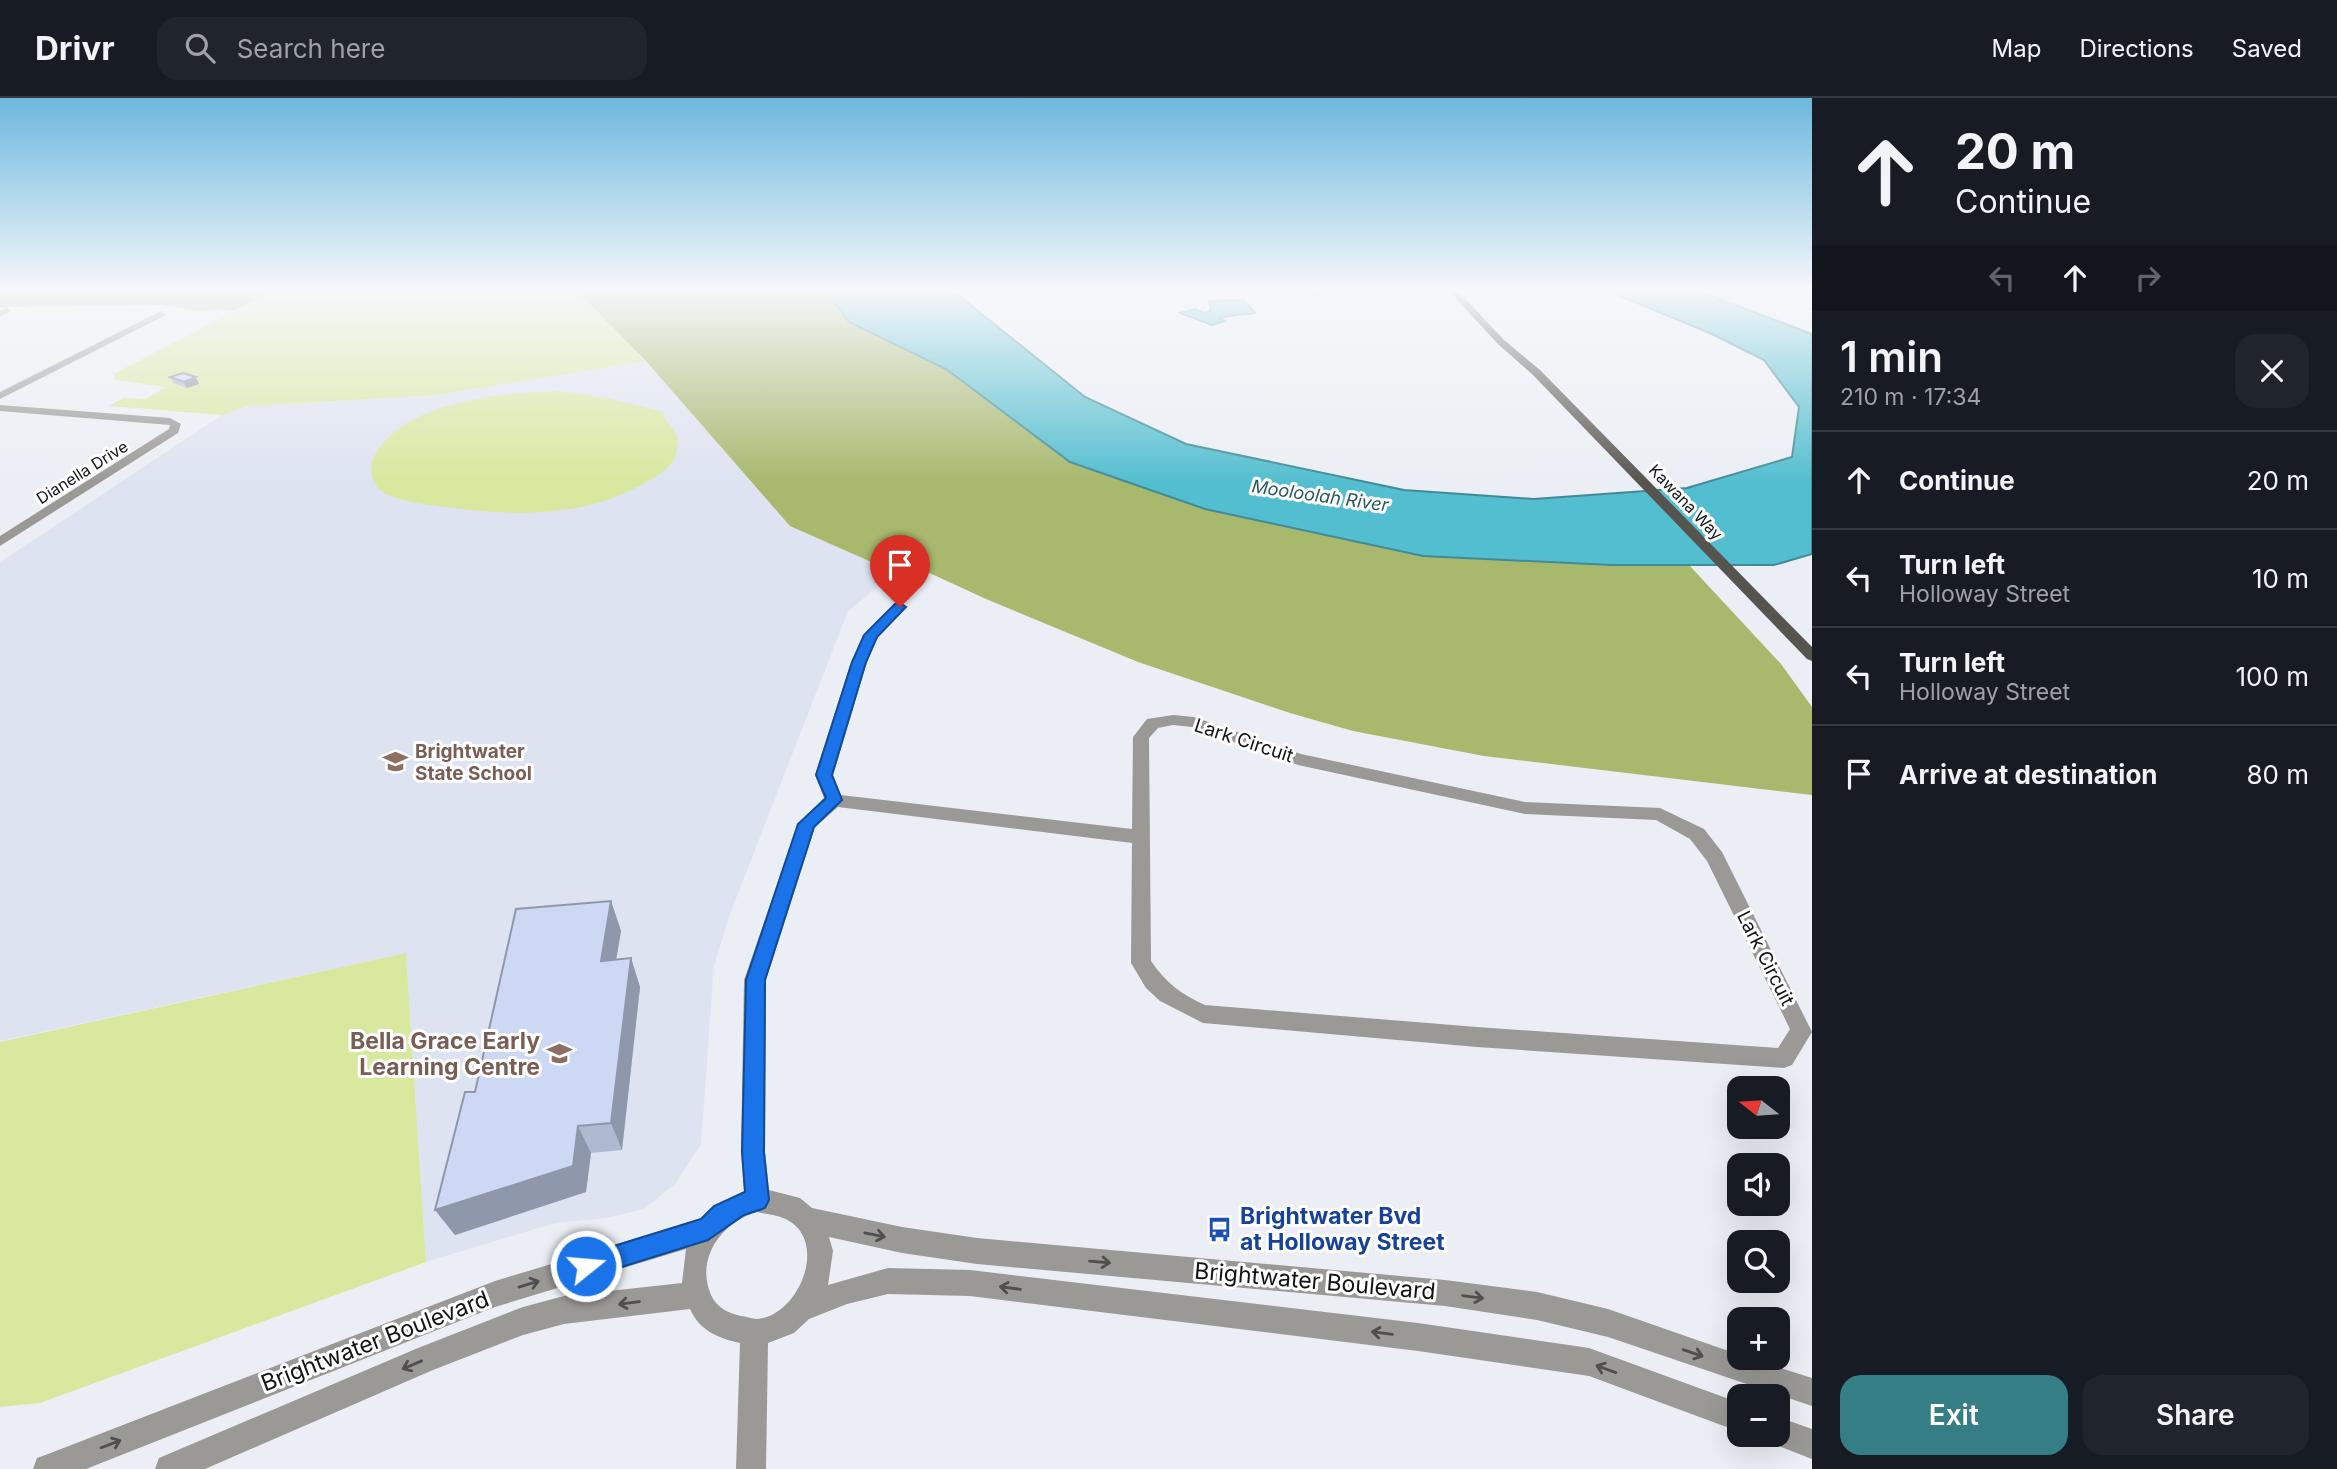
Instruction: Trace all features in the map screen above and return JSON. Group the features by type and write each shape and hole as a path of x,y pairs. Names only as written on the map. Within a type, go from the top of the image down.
{"main road":[{"name":"Kawana Way","path":"1516,355 1536,372 1812,656"},
{"name":"Kawana Way","path":"1526,355 1536,372"}],"street":[{"path":"0,396 81,355"},
{"name":"Dianella Drive","path":"0,408 170,421 176,425 174,431 0,542"},
{"path":"834,800 824,775 859,662 871,635 900,607"},
{"name":"Lark Circuit","path":"1173,720 1194,722 1298,759 1525,808 1660,814 1697,834 1715,857 1802,1030 1784,1058 1491,1038 1203,1014 1177,1003 1155,986 1141,963 1140,837 1141,737 1153,723 1173,720"},
{"path":"757,1200 753,1152 755,980 807,824 834,800 1140,837"},
{"path":"757,1200 786,1204 808,1220 817,1235 821,1253 820,1272 814,1292 802,1308 789,1321 754,1333 736,1331 719,1324 706,1312 697,1295 693,1272 698,1250 708,1229 722,1214 757,1200"},
{"name":"Brightwater Boulevard","path":"808,1220 902,1240 977,1251 1445,1293 1537,1306 1608,1323 1812,1392"},
{"name":"Brightwater Boulevard","path":"48,1469 495,1294 708,1229"},
{"name":"Brightwater Boulevard","path":"802,1308 847,1291 888,1281 983,1285 1405,1336 1589,1362 1727,1413"},
{"name":"Brightwater Boulevard","path":"170,1469 428,1358 523,1321 564,1310 697,1295"},
{"path":"751,1469 754,1333"},
{"path":"1790,1436 1812,1444"}],"shaded area":[{"name":"Brightwater State School","path":"646,361 790,526 896,573 848,611 730,914 714,965 701,1144 676,1183 644,1209 606,1218 555,1223 426,1262 406,953 0,1041 0,562 222,415 248,406 438,395"}],"green space":[{"path":"150,355 640,355 646,361 438,395 248,406 222,415 109,406 123,398 146,399 166,387 116,380 114,374"},
{"path":"640,355 917,355 946,369 1070,462 1205,509 1423,556 1611,565 1689,565 1781,664 1812,707 1812,795 1484,756 1353,731 1290,713 1138,662 923,570 896,573 790,526"},
{"path":"560,391 611,399 664,412 663,416 678,436 677,452 672,462 657,476 620,495 572,509 547,512 496,512 420,504 385,493 379,489 372,477 373,459 390,437 409,422 432,411 485,398"},
{"path":"406,953 426,1262 40,1403 0,1407 0,1042"}],"water":[{"name":"Mooloolah River","path":"917,355 1033,355 1085,397 1186,444 1404,490 1534,499 1687,488 1792,457 1799,407 1764,360 1754,355 1812,355 1812,554 1774,565 1611,565 1423,556 1205,509 1070,462 946,369"}],"building":[{"path":"183,373 196,377 184,382 170,377"},
{"path":"611,901 601,961 631,958 611,1123 578,1126 573,1166 435,1210 465,1092 475,1092 516,909"}],"place":[{"name":"Brightwater State School","path":"395,762"},
{"name":"Bella Grace Early Learning Centre","path":"560,1054"},
{"name":"Brightwater Bvd at Holloway Street","path":"1220,1229"}],"route":[{"path":"586,1266 708,1229 722,1214 757,1200 753,1152 755,980 807,824 834,800 824,775 859,662 871,635 900,607"}]}
